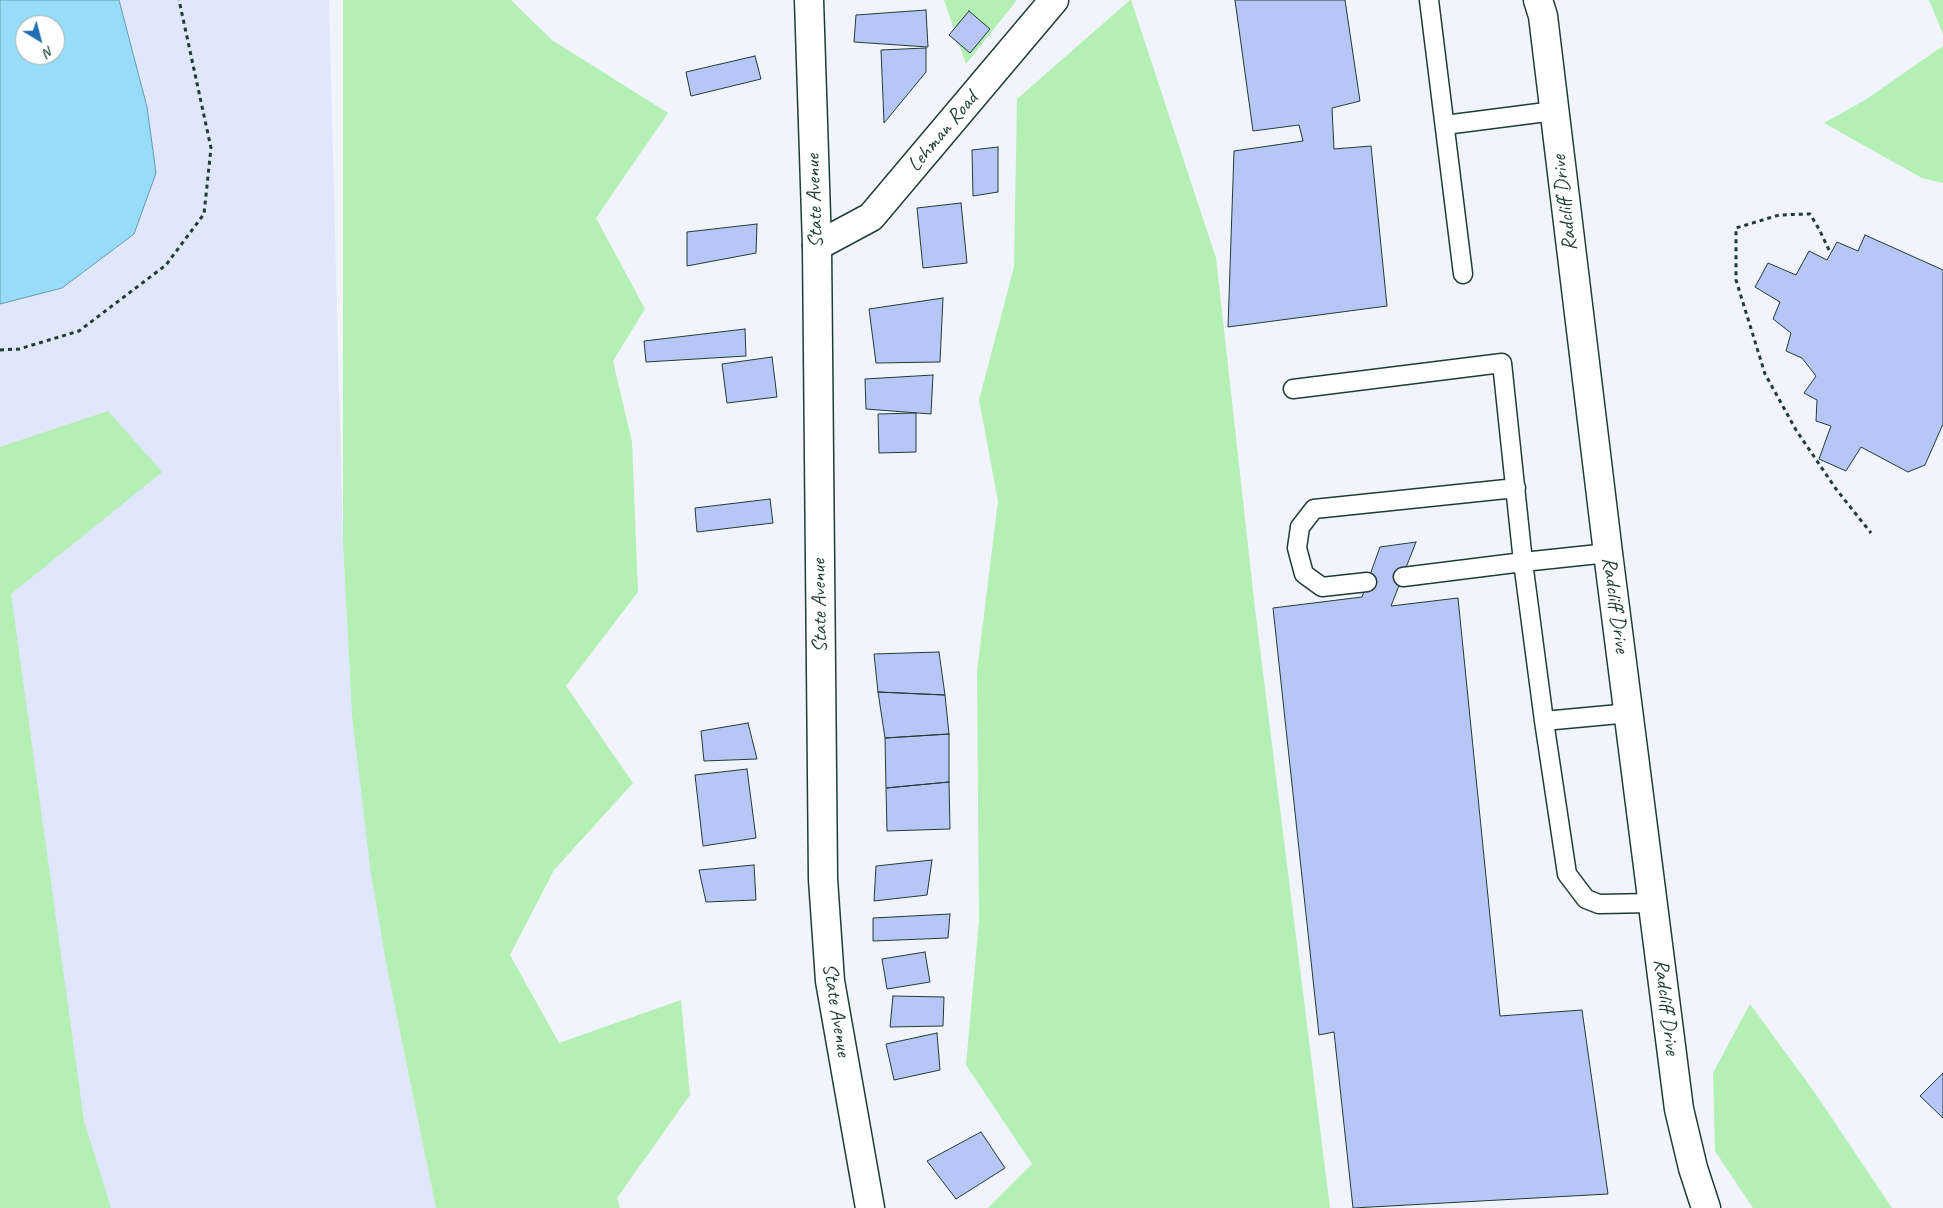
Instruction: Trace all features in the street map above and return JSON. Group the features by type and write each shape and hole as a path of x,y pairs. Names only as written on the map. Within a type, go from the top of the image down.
{"street":[{"name":"State Avenue","path":"809,0 817,246 823,879 830,981 870,1208"},
{"name":"Lehman Road","path":"817,246 871,217 1054,0"},
{"name":"Radcliff Drive","path":"1538,0 1543,16 1608,554 1630,713 1679,1109 1692,1168 1706,1208"}],"lane":[{"path":"1429,0 1462,274"},
{"path":"1445,125 1554,111"},
{"path":"1293,389 1502,363 1523,562 1567,874 1586,899 1599,904 1653,903"},
{"path":"1367,582 1322,587 1304,574 1297,548 1300,527 1314,509 1516,488"},
{"path":"1403,577 1523,562 1608,554"},
{"path":"1544,721 1630,713"}],"path":[{"path":"0,350 19,349 79,331 166,265 204,214 211,148 179,0"},
{"path":"1829,250 1810,214 1779,215 1736,228 1736,280 1765,374 1796,430 1836,489 1871,534"}],"shaded area":[{"path":"0,0 329,0 343,543 352,716 388,973 436,1208 0,1208"}],"green space":[{"path":"343,0 511,0 552,40 668,113 596,218 645,309 613,361 632,442 638,592 566,686 633,783 554,870 510,955 559,1043 681,1000 690,1095 617,1198 620,1208 436,1208 388,973 371,874 352,716 343,543"},
{"path":"944,0 1017,0 966,64"},
{"path":"1130,0 1216,258 1255,609 1330,1208 988,1208 1032,1164 966,1065 979,921 977,671 998,501 979,400 1014,267 1017,99"},
{"path":"1929,0 1943,0 1943,34"},
{"path":"1943,46 1943,183 1922,178 1824,123 1865,100"},
{"path":"108,411 162,472 11,594 84,1121 111,1208 0,1208 0,447"},
{"path":"1750,1004 1815,1093 1892,1208 1753,1208 1715,1151 1713,1073"}],"water":[{"path":"0,0 119,0 147,107 156,173 134,234 62,288 0,304"}],"building":[{"path":"1235,0 1345,0 1360,101 1332,108 1334,149 1371,146 1387,306 1228,327 1234,151 1303,141 1299,125 1253,131"},
{"path":"926,10 928,47 854,42 856,15"},
{"path":"969,11 990,29 970,53 949,35"},
{"path":"926,48 926,72 884,123 881,50"},
{"path":"755,56 761,79 691,96 686,72"},
{"path":"998,147 998,192 973,196 972,150"},
{"path":"961,203 967,263 923,268 917,208"},
{"path":"757,224 756,253 687,266 687,232"},
{"path":"1865,235 1943,270 1943,424 1925,465 1908,472 1861,447 1846,471 1819,459 1831,426 1816,421 1817,400 1804,393 1816,376 1802,358 1786,351 1791,333 1773,319 1780,302 1755,287 1768,263 1796,275 1809,251 1827,260 1837,242 1858,251"},
{"path":"943,298 940,362 876,363 869,309"},
{"path":"745,329 746,356 646,362 644,341"},
{"path":"772,357 777,397 727,403 722,364"},
{"path":"933,375 931,414 866,409 865,379"},
{"path":"916,413 916,452 879,453 878,414"},
{"path":"770,499 773,523 697,532 695,508"},
{"path":"1416,542 1391,606 1458,598 1500,1016 1582,1010 1608,1194 1353,1208 1334,1032 1319,1035 1273,608 1362,597 1380,547"},
{"path":"939,652 945,695 878,692 874,654"},
{"path":"878,692 945,695 949,734 885,738"},
{"path":"748,723 757,759 704,761 701,731"},
{"path":"949,734 949,782 886,788 885,738"},
{"path":"747,769 756,838 703,846 695,775"},
{"path":"949,782 950,829 887,831 886,788"},
{"path":"932,860 927,895 874,901 876,866"},
{"path":"754,865 756,900 706,902 699,870"},
{"path":"950,914 948,938 873,941 873,918"},
{"path":"925,952 930,982 887,989 882,959"},
{"path":"893,996 944,997 943,1026 890,1027"},
{"path":"937,1033 940,1070 894,1080 886,1044"},
{"path":"1943,1073 1943,1118 1920,1096"},
{"path":"981,1132 1005,1168 956,1199 927,1161"}]}
